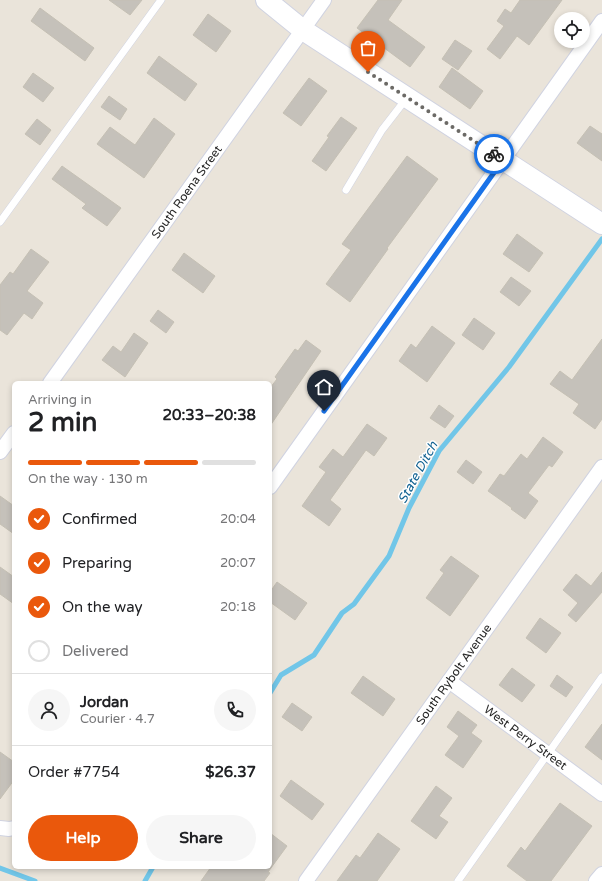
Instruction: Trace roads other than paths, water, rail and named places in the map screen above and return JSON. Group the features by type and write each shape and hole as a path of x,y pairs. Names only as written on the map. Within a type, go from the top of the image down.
{"street":[{"path":"266,0 303,30 602,224"},
{"name":"South Roena Street","path":"51,381 324,0"},
{"path":"272,484 602,21"},
{"path":"0,452 12,436"},
{"name":"South Rybolt Avenue","path":"306,881 602,467"},
{"name":"West Perry Street","path":"449,681 602,794"},
{"path":"596,881 602,874"}],"lane":[{"path":"0,222 161,0"},
{"path":"346,190 382,130 407,97"},
{"path":"458,881 602,677"}],"waterway":[{"name":"State Ditch","path":"272,690 281,675 314,655 342,613 354,604 389,556 409,508 439,451 509,367 602,239"},
{"name":"State Ditch","path":"0,868 35,881"},
{"name":"State Ditch","path":"145,881 152,869"}]}
